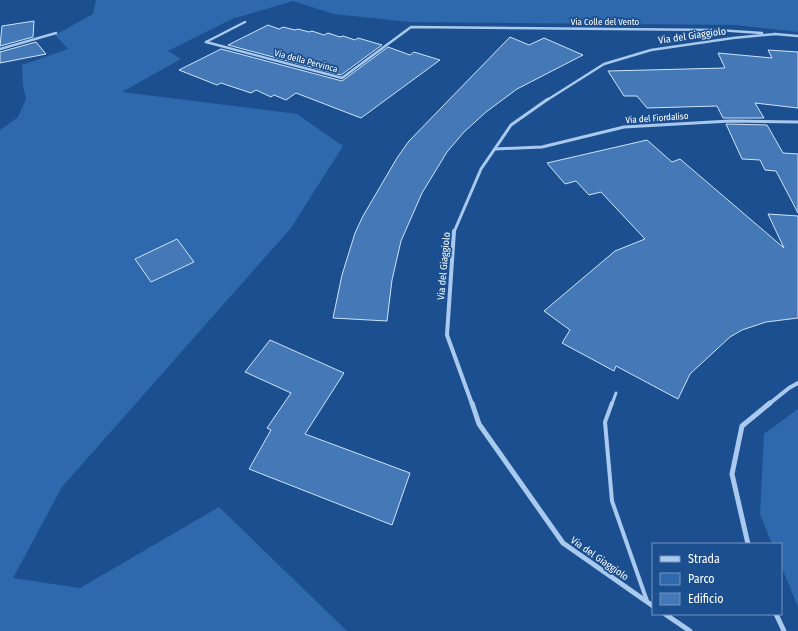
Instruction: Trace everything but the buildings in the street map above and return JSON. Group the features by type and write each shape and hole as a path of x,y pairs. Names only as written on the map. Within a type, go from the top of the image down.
{"street":[{"name":"Via della Pervinca","path":"245,22 206,42 342,78 411,27"},
{"name":"Via Colle del Vento","path":"411,27 717,30 798,36"},
{"path":"0,49 56,33"},
{"name":"Via del Giaggiolo","path":"652,605 563,544 479,424 447,335 453,233 481,169 511,125 572,83 604,64 651,50 733,38 776,34"},
{"name":"Via del Fiordaliso","path":"495,148 542,147 624,127 730,121 798,122"},
{"path":"748,543 732,474 742,426 789,388 798,383"},
{"path":"666,615 690,631"},
{"path":"776,615 784,631"}],"lane":[{"path":"616,393 605,422 612,501 647,601"}],"green space":[{"path":"96,0 798,0 798,32 736,25 409,22 334,14 293,1 232,19 168,51 181,59 122,92 297,114 343,146 291,228 62,487 13,578 80,588 219,507 347,631 0,631 0,130 18,117 26,99 23,85 22,65 68,49 55,35 93,14"},
{"path":"798,409 798,607 782,567 782,543 772,543 760,514 764,434"}]}
